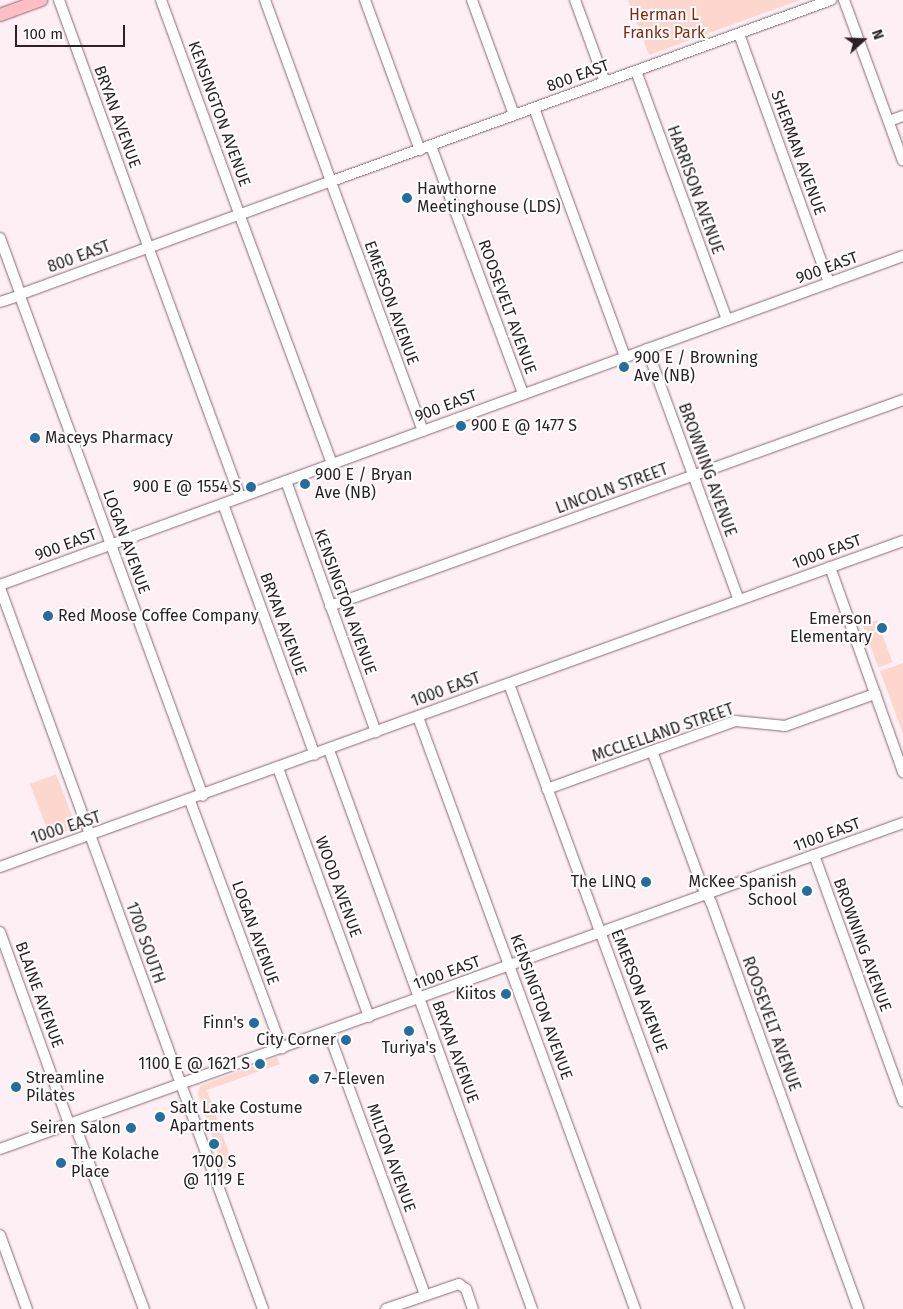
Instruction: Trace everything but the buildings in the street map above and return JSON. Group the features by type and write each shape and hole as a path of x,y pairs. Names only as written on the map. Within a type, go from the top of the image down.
{"main road":[{"path":"0,15 41,0"}],"street":[{"name":"BRYAN AVENUE","path":"58,0 240,498"},
{"name":"KENSINGTON AVENUE","path":"161,0 332,464"},
{"name":"EMERSON AVENUE","path":"265,0 422,431"},
{"path":"366,0 420,150"},
{"path":"472,0 514,115"},
{"path":"575,0 605,82"},
{"name":"800 EAST","path":"0,302 831,0"},
{"path":"844,0 903,161"},
{"name":"SHERMAN AVENUE","path":"739,34 830,283"},
{"name":"HARRISON AVENUE","path":"636,71 727,320"},
{"path":"534,108 625,357"},
{"path":"888,121 903,116"},
{"name":"ROOSEVELT AVENUE","path":"431,146 523,394"},
{"name":"LOGAN AVENUE","path":"0,238 203,796"},
{"name":"900 EAST","path":"0,586 903,256"},
{"name":"BROWNING AVENUE","path":"647,349 739,600"},
{"name":"LINCOLN STREET","path":"330,606 903,400"},
{"name":"KENSINGTON AVENUE","path":"286,481 376,732"},
{"name":"BRYAN AVENUE","path":"222,504 315,755"},
{"name":"1000 EAST","path":"0,867 190,801 903,541"},
{"path":"830,567 903,772"},
{"name":"1700 SOUTH","path":"0,586 263,1309"},
{"name":"EMERSON AVENUE","path":"509,684 739,1309"},
{"name":"MCCLELLAND STREET","path":"547,789 738,721 785,726 875,694"},
{"name":"KENSINGTON AVENUE","path":"418,717 635,1309"},
{"name":"BRYAN AVENUE","path":"329,750 532,1309"},
{"name":"ROOSEVELT AVENUE","path":"652,751 707,894 858,1309"},
{"name":"WOOD AVENUE","path":"278,768 369,1017"},
{"name":"LOGAN AVENUE","path":"190,801 282,1048"},
{"name":"1100 EAST","path":"0,1149 903,823"},
{"name":"BROWNING AVENUE","path":"814,856 903,1100"},
{"name":"BLAINE AVENUE","path":"0,932 144,1309"},
{"name":"MILTON AVENUE","path":"328,1031 425,1295"},
{"path":"0,1235 27,1309"},
{"path":"386,1309 459,1284 464,1286 473,1309"}],"green space":[{"name":"Herman L Franks Park","path":"628,0 800,0 649,55"},
{"path":"877,620 892,662 878,667 863,625"},
{"path":"903,663 903,734 880,671"},
{"path":"56,774 76,827 50,837 30,784"},
{"path":"277,1057 280,1064 207,1090 233,1165 223,1169 198,1094 200,1086"}],"place":[{"name":"Hawthorne Meetinghouse (LDS)","path":"407,198"},
{"name":"900 E / Browning Ave (NB)","path":"624,367"},
{"name":"900 E @ 1477 S","path":"461,426"},
{"name":"Maceys Pharmacy","path":"35,438"},
{"name":"900 E / Bryan Ave (NB)","path":"305,484"},
{"name":"900 E @ 1554 S","path":"251,487"},
{"name":"Red Moose Coffee Company","path":"48,616"},
{"name":"Emerson Elementary","path":"882,628"},
{"name":"The LINQ","path":"646,882"},
{"name":"McKee Spanish School","path":"807,891"},
{"name":"Kiitos","path":"506,994"},
{"name":"Finn's","path":"254,1023"},
{"name":"Turiya's","path":"409,1031"},
{"name":"City Corner","path":"346,1040"},
{"name":"1100 E @ 1621 S","path":"260,1064"},
{"name":"7-Eleven","path":"314,1079"},
{"name":"Streamline Pilates","path":"16,1087"},
{"name":"Salt Lake Costume Apartments","path":"160,1117"},
{"name":"Seiren Salon","path":"131,1128"},
{"name":"1700 S @ 1119 E","path":"214,1144"},
{"name":"The Kolache Place","path":"61,1163"}]}
